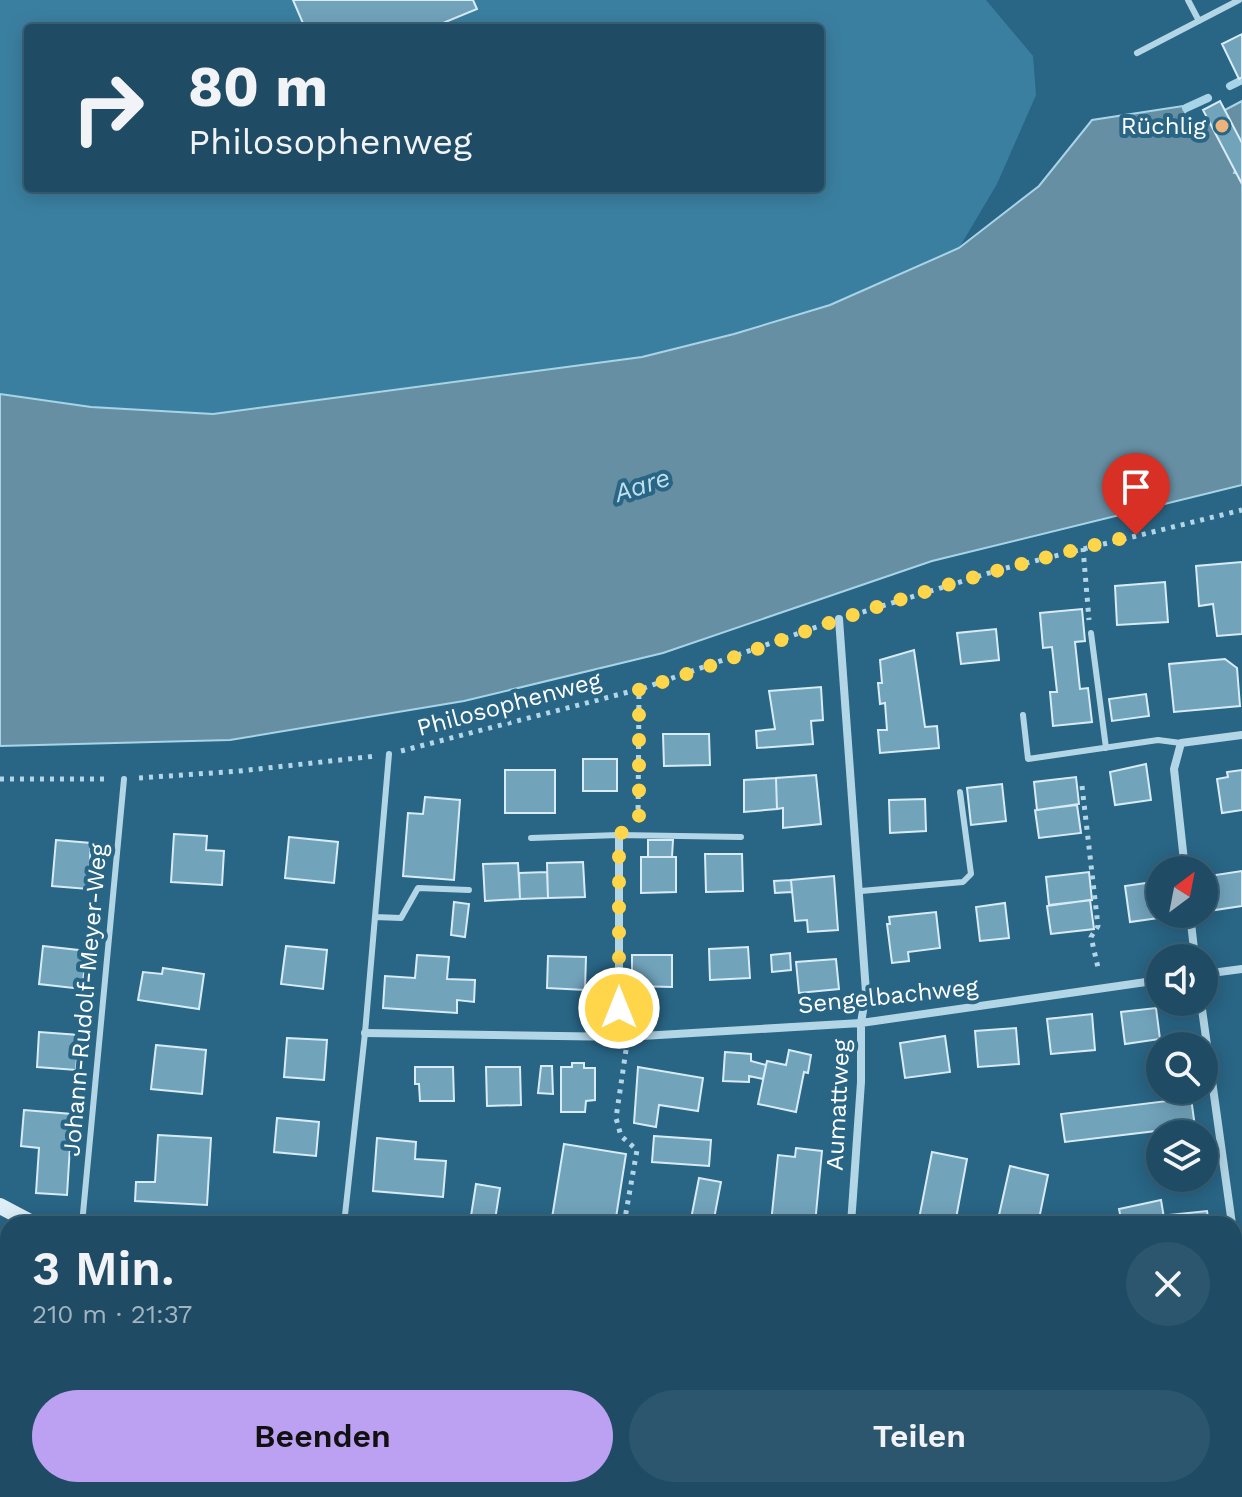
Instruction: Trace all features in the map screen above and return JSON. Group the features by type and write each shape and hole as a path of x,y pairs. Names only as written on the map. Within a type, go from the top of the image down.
{"main road":[{"path":"0,1206 19,1216"}],"street":[{"name":"Aumattweg","path":"839,619 866,992 861,1023 861,1082 852,1216"},
{"path":"1183,856 1174,769 1181,743 1242,735"},
{"path":"619,835 622,1037"},
{"path":"1218,972 1242,969"},
{"name":"Sengelbachweg","path":"365,1033 622,1037 861,1023 1146,982"},
{"path":"1203,1016 1231,1216"}],"lane":[{"path":"1188,0 1199,21"},
{"path":"1137,53 1239,0"},
{"path":"1091,633 1106,748"},
{"path":"1023,715 1028,759 1158,740 1181,743"},
{"path":"345,1216 365,1033 389,754"},
{"name":"Johann-Rudolf-Meyer-Weg","path":"83,1216 124,779"},
{"path":"861,891 963,882 971,874 960,792"},
{"path":"531,838 619,835 741,837"},
{"path":"375,917 401,918 418,888 469,890"}],"path":[{"name":"Philosophenweg","path":"0,779 124,779 240,771 389,754 639,689 839,619 1002,569 1242,510"},
{"path":"1083,548 1091,633"},
{"path":"619,835 639,818 639,689"},
{"path":"1082,786 1098,926 1091,937 1103,988"},
{"path":"622,1037 626,1050 616,1118 621,1136 637,1150 626,1216"}],"shaded area":[{"path":"0,0 293,0 303,24 24,24 24,192 824,192 824,24 437,24 473,0 986,0 1033,56 1036,95 997,184 959,248 830,305 642,357 213,414 91,407 0,394"}],"water":[{"name":"Aare","path":"1242,101 1242,165 1234,173 1242,174 1242,485 932,561 663,653 464,701 230,740 0,746 0,394 91,407 213,414 642,357 830,305 959,248 1039,186 1092,120 1183,106 1187,108 1183,118 1189,129"}],"building":[{"path":"293,0 473,0 477,9 441,24 303,24"},
{"path":"1242,34 1242,77 1239,79 1222,44"},
{"name":"Rüchlig","path":"1220,101 1242,143 1242,184 1203,110"},
{"path":"1242,562 1242,634 1217,636 1213,604 1199,606 1196,566"},
{"path":"1165,582 1168,622 1117,625 1115,586"},
{"path":"1082,609 1085,641 1075,642 1080,689 1088,688 1092,722 1053,726 1050,692 1057,692 1052,647 1043,648 1040,613"},
{"path":"996,629 999,660 961,664 957,633"},
{"path":"914,650 925,727 937,726 939,748 880,753 878,730 887,730 885,703 880,704 880,660"},
{"path":"1225,659 1237,668 1240,706 1174,712 1169,664"},
{"path":"821,687 823,720 811,721 813,744 757,748 756,731 775,729 769,691"},
{"path":"1146,694 1149,716 1112,721 1109,699"},
{"path":"663,734 709,734 710,765 664,766"},
{"path":"583,759 617,759 617,791 583,791"},
{"path":"1146,764 1151,800 1115,805 1110,772"},
{"path":"505,770 555,770 555,813 505,813"},
{"path":"1242,770 1242,810 1222,813 1217,779 1228,777 1227,772"},
{"path":"816,775 821,824 783,828 783,808 777,809 776,778"},
{"path":"1076,777 1079,804 1037,810 1034,782"},
{"path":"776,778 777,809 744,812 744,780"},
{"path":"1002,784 1006,821 971,825 967,788"},
{"path":"425,797 460,800 454,880 403,876 408,813 423,814"},
{"path":"925,799 926,831 890,833 889,800"},
{"path":"1077,805 1081,833 1039,838 1035,810"},
{"path":"174,834 207,836 206,850 224,851 222,885 171,882"},
{"path":"289,837 338,842 334,883 285,878"},
{"path":"56,840 91,843 88,889 52,886"},
{"path":"648,840 673,840 672,857 648,857"},
{"path":"705,854 742,854 743,891 706,892"},
{"path":"641,857 676,857 676,892 641,893"},
{"path":"583,862 585,897 548,898 547,863"},
{"path":"518,863 520,899 485,901 483,864"},
{"path":"1242,871 1242,906 1218,910 1218,875"},
{"path":"547,872 548,898 520,899 519,873"},
{"path":"1089,872 1092,900 1049,905 1046,877"},
{"path":"834,876 838,930 808,932 807,920 795,921 791,880"},
{"path":"791,880 792,892 775,893 774,881"},
{"path":"1146,883 1146,920 1130,922 1125,886"},
{"path":"1090,900 1094,929 1051,934 1047,906"},
{"path":"454,902 469,904 465,937 451,935"},
{"path":"1005,903 1009,938 980,941 976,907"},
{"path":"936,912 940,948 908,952 909,961 892,963 887,924 890,924 889,917"},
{"path":"43,946 87,951 82,989 39,984"},
{"path":"286,946 327,950 323,989 281,984"},
{"path":"748,947 750,978 710,980 709,949"},
{"path":"790,953 791,970 772,972 771,955"},
{"path":"417,955 449,957 447,979 475,980 474,1002 457,1000 457,1013 383,1008 385,976 415,978"},
{"path":"632,955 672,955 672,987 632,986"},
{"path":"548,956 586,957 585,990 547,988"},
{"path":"836,959 839,989 799,993 796,962"},
{"path":"163,968 204,974 199,1009 138,1000 143,972 162,974"},
{"path":"1146,1009 1146,1016 1157,1016 1159,1032 1146,1032 1146,1041 1125,1044 1121,1012"},
{"path":"1092,1014 1095,1050 1051,1054 1047,1019"},
{"path":"1016,1028 1019,1064 978,1067 975,1031"},
{"path":"39,1032 79,1035 76,1070 37,1067"},
{"path":"945,1036 950,1072 905,1078 900,1043"},
{"path":"287,1038 327,1040 324,1080 284,1077"},
{"path":"156,1045 206,1050 202,1094 151,1089"},
{"path":"789,1050 811,1055 808,1073 804,1072 796,1112 758,1104 767,1061 786,1065"},
{"path":"725,1052 751,1054 751,1061 766,1065 763,1079 749,1076 749,1082 723,1081"},
{"path":"572,1063 584,1063 584,1068 595,1068 595,1100 586,1101 585,1112 561,1112 561,1067 572,1067"},
{"path":"541,1066 552,1066 553,1094 538,1093"},
{"path":"415,1067 453,1067 454,1101 420,1101 419,1084 415,1084"},
{"path":"486,1067 520,1067 521,1105 487,1106"},
{"path":"638,1067 703,1078 698,1111 659,1105 656,1127 634,1123"},
{"path":"1146,1104 1192,1104 1194,1120 1146,1120 1146,1132 1065,1142 1061,1114"},
{"path":"24,1110 72,1114 67,1195 36,1193 39,1148 21,1146"},
{"path":"277,1118 319,1122 316,1156 274,1152"},
{"path":"158,1135 211,1138 207,1205 135,1201 136,1182 155,1182"},
{"path":"654,1136 711,1140 709,1166 652,1162"},
{"path":"377,1138 416,1142 415,1159 446,1161 443,1197 373,1191"},
{"path":"564,1144 626,1154 616,1216 552,1216"},
{"path":"796,1148 822,1151 816,1216 772,1216 778,1155 795,1157"},
{"path":"932,1152 967,1159 956,1216 920,1216"},
{"path":"1010,1166 1048,1175 1040,1216 999,1216"},
{"path":"699,1178 721,1182 715,1216 692,1216"},
{"path":"476,1184 500,1188 496,1216 471,1216"},
{"path":"1161,1200 1164,1216 1120,1216 1119,1209"},
{"path":"1207,1211 1208,1216 1170,1216"}],"waterway":[{"path":"1230,86 1242,80"},
{"path":"1186,108 1208,98"}],"place":[{"name":"Rüchlig","path":"1222,126"}],"route":[{"path":"619,1008 619,835 639,818 639,689 839,619 948,585 1136,535"}]}
